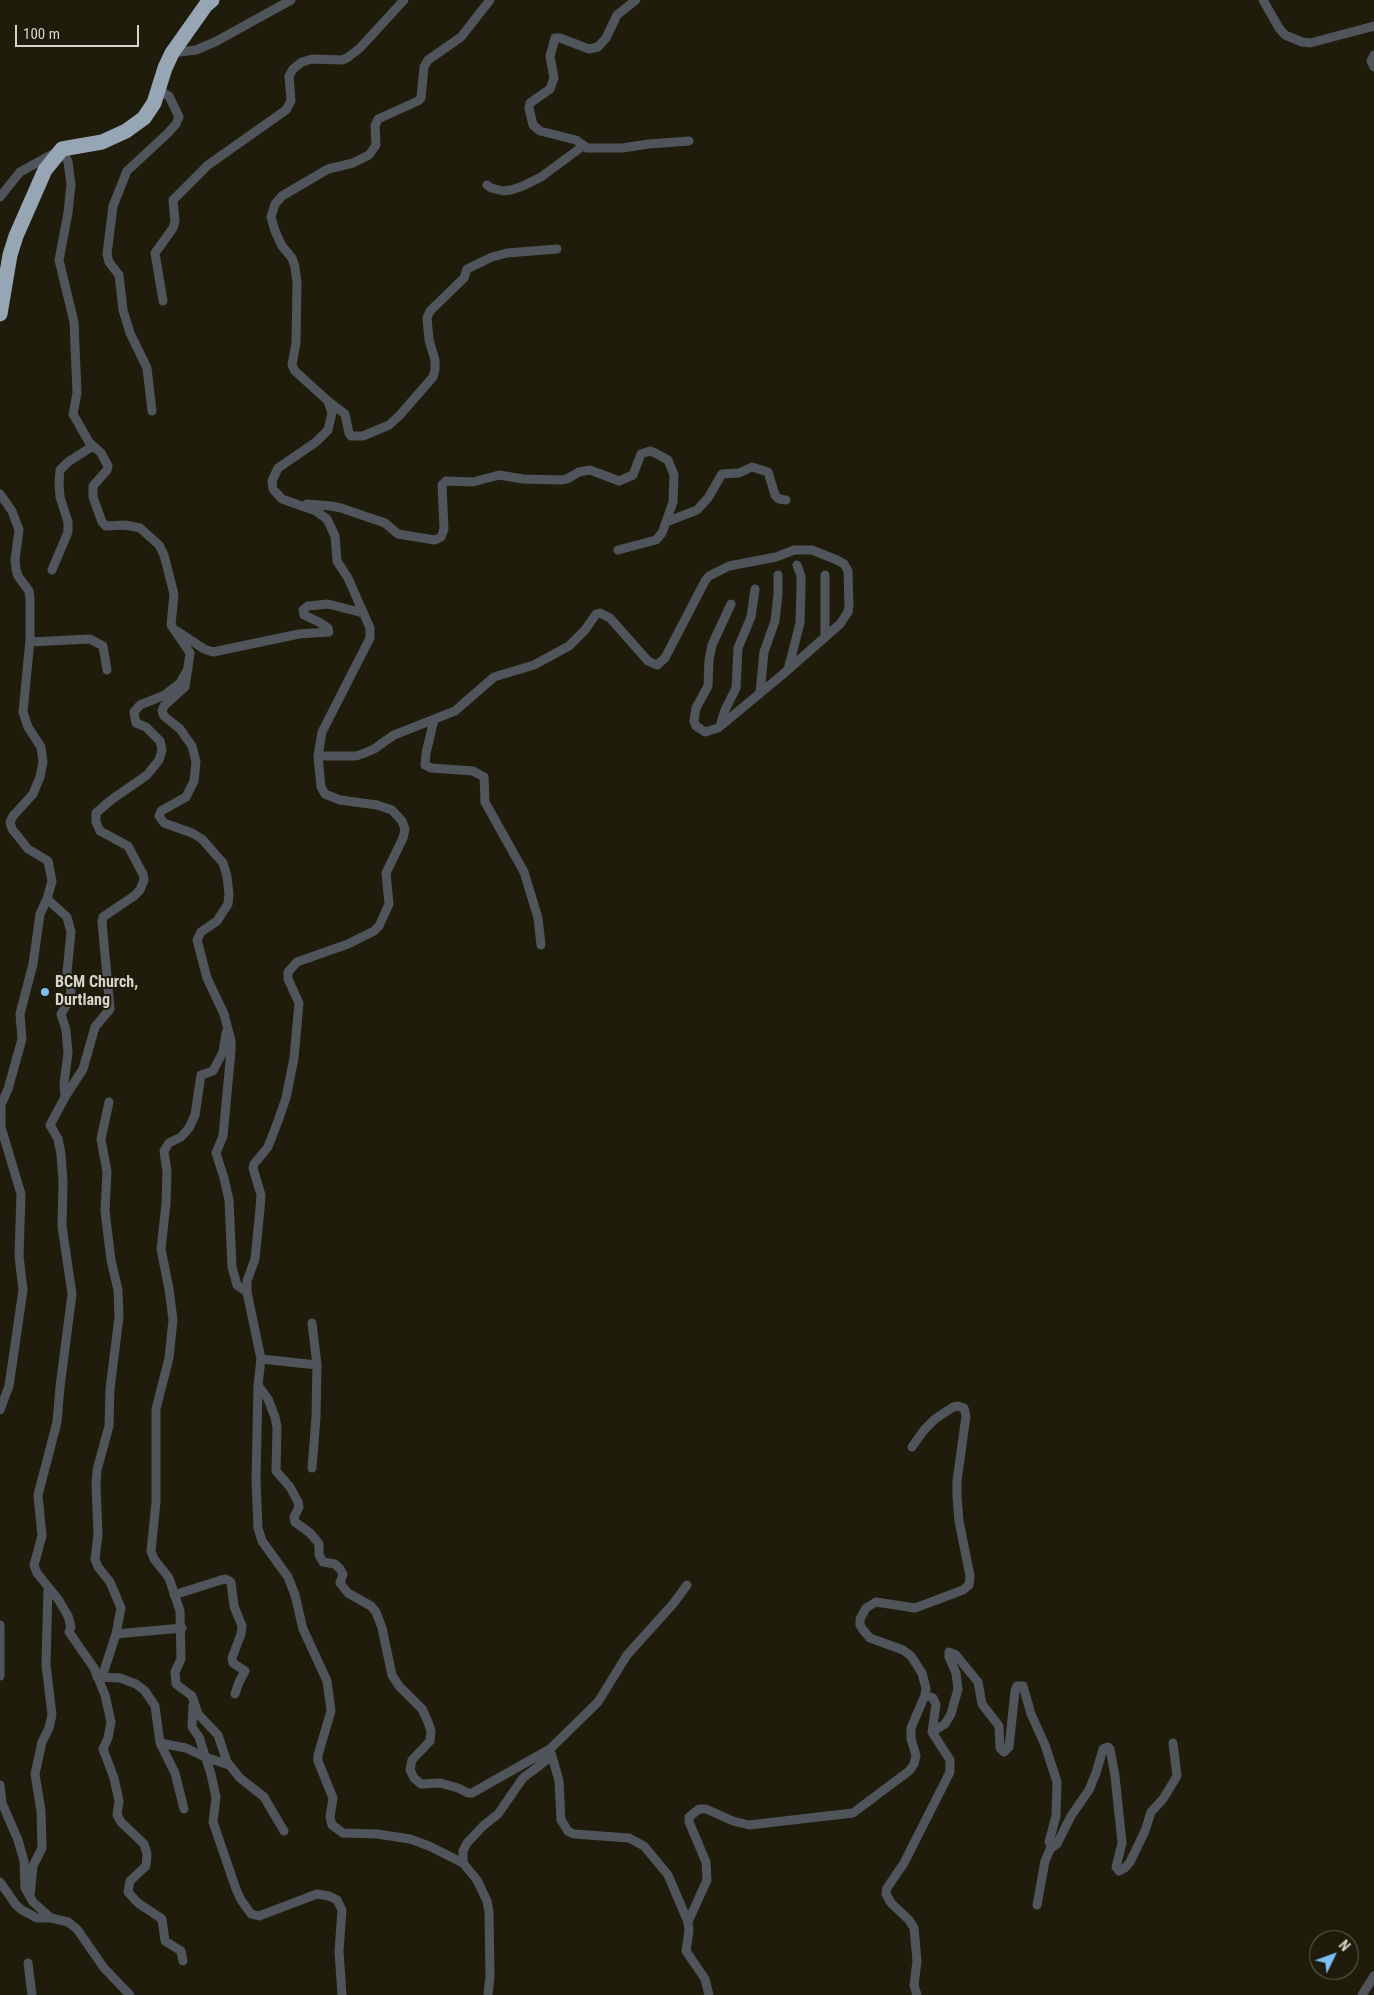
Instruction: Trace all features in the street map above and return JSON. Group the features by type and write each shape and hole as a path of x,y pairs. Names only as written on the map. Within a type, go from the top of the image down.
{"highway":[{"path":"0,314 10,255 16,236 45,170 62,149 102,142 126,131 144,118 154,103 165,68 172,53 206,5 212,0"}],"street":[{"path":"172,53 196,50 215,42 291,0"},
{"path":"163,302 154,253 173,228 175,221 173,200 208,165 286,110 291,101 289,76 293,69 302,62 312,59 342,60 352,56 404,0"},
{"path":"490,0 461,37 428,60 424,67 421,98 378,119 375,126 376,145 369,155 353,163 328,169 279,199 272,210 271,217 275,231 282,246 292,258 297,283 296,343 292,365 295,371 345,414 351,436 363,436 388,425 399,416 433,377 435,360 429,340 427,318 430,311 464,278 467,269 472,265 507,253 557,249"},
{"path":"636,0 617,14 606,38 598,47 589,49 560,38 555,38 550,56 554,78 550,89 530,103 529,108 533,125 540,131 576,140 583,146 622,148 689,141"},
{"path":"1263,0 1278,28 1286,35 1302,42 1310,43 1374,26"},
{"path":"1374,55 1371,61 1374,67"},
{"path":"152,411 147,368 130,333 123,310 119,275 109,262 107,254 113,206 127,171 167,134 176,124 179,117 169,96 158,90"},
{"path":"486,185 503,190 511,190 523,186 541,177 583,146"},
{"path":"0,197 20,172 62,149 68,162 71,184 68,213 59,260 74,322 77,393 73,414 108,466 92,490 102,522 106,526 125,525 140,528 155,540 162,549 174,594 171,625 190,653 185,687 164,706 162,711 164,716 180,729 192,746 196,762 194,781 186,796 161,811 159,816 164,823 192,833 202,839 215,852 225,868 230,894 228,904 222,915 217,921 201,932 197,940 207,978 227,1020 232,1051 222,1136 216,1156 229,1200 232,1267 237,1284 247,1292"},
{"path":"328,401 332,413 328,430 316,442 278,468 272,481 273,489 277,495 321,514 332,526 337,561 348,578 370,628 370,638 322,732 318,756 319,779 325,794 340,800 377,805 392,810 405,826 386,873 389,904 379,926 374,931 348,944 298,962 288,972 287,976 299,1003 294,1058 286,1098 278,1121 268,1147 254,1164 253,1168 261,1195 255,1259 247,1282 247,1292 261,1359 258,1385 256,1480 259,1535 288,1577 295,1595 303,1629 327,1681 331,1711 318,1754 318,1761 333,1798 330,1817 332,1825 343,1833 377,1834 410,1839 429,1846 463,1864 477,1880 487,1901 489,1912 490,1976 488,1995"},
{"path":"52,570 68,532 68,522 60,496 60,470 68,462 93,446"},
{"path":"297,504 336,507 385,523 398,534 435,540 440,537 444,529 442,485 446,481 473,482 499,475 523,479 561,480 568,479 579,472 590,470 619,480 633,475 640,456 645,452 664,457 673,470 675,493 662,534 656,540 618,550"},
{"path":"666,522 698,510 708,498 722,474 739,473 752,467 768,472 776,495 779,499 786,500"},
{"path":"0,494 12,511 19,530 15,560 18,576 26,586 30,598 30,642 23,712 28,727 41,747 43,762 40,777 33,794 10,822 12,829 28,850 48,861 52,881 40,914 33,964 20,1014 22,1039 0,1110 0,1127 21,1194 19,1256 23,1290 9,1386 0,1410"},
{"path":"318,756 356,756 374,750 394,735 434,720 460,707 494,677 534,664 569,646 585,630 596,614 600,613 610,618 648,661 657,665 665,658 705,581 709,576 729,566 776,557 794,550 812,550 844,564 848,571 848,612 840,624 720,726 712,731 705,732 696,726 694,721 696,708 708,686 709,660 712,645 731,604"},
{"path":"788,670 800,623 801,588 797,564"},
{"path":"760,693 764,652 775,621 778,575"},
{"path":"825,637 826,575"},
{"path":"720,726 725,710 736,688 738,648 751,617 755,589"},
{"path":"172,628 204,649 213,652 299,634 329,632 326,626 304,615 303,610 308,606 328,604 363,613"},
{"path":"30,642 90,639 103,646 107,670"},
{"path":"182,1962 181,1951 165,1941 161,1918 138,1903 128,1892 130,1882 145,1869 147,1854 144,1844 116,1815 119,1801 114,1778 103,1749 110,1733 111,1716 105,1695 94,1668 69,1632 71,1627 64,1610 34,1565 42,1536 38,1495 58,1422 60,1387 71,1309 70,1279 62,1226 63,1182 61,1154 58,1139 50,1125 64,1097 83,1069 95,1027 110,1009 103,917 134,896 140,890 144,880 143,874 128,846 100,831 96,822 96,814 111,800 147,775 159,760 162,750 160,742 146,727 136,723 134,712 140,705 165,695 180,683 188,669"},
{"path":"434,720 426,753 426,765 431,768 473,771 484,777 484,802 524,872 538,918 541,945"},
{"path":"47,899 67,917 71,932 66,972 71,991 69,1001 61,1014 66,1030 68,1053 64,1097"},
{"path":"227,1020 223,1052 213,1071 201,1076 194,1115 189,1128 181,1137 169,1143 164,1152 167,1172 161,1250 173,1320 169,1358 156,1409 156,1502 151,1551 154,1559 169,1578 180,1611 182,1628 181,1659 176,1672 175,1682 181,1689 189,1692 194,1700 198,1714 218,1735 229,1766 240,1778 264,1796 284,1832"},
{"path":"99,1677 116,1634 121,1608 110,1582 98,1567 96,1559 98,1535 96,1478 109,1426 110,1389 119,1317 118,1290 111,1260 106,1211 107,1172 101,1139 109,1102"},
{"path":"312,1323 317,1365 316,1417 312,1468"},
{"path":"261,1359 317,1365"},
{"path":"258,1385 268,1399 275,1416 277,1427 276,1470 290,1487 298,1502 299,1507 294,1517 295,1522 310,1533 319,1544 319,1556 323,1562 336,1564 340,1569 343,1574 340,1583 348,1593 371,1606 376,1612 384,1636 392,1675 399,1686 422,1709 429,1725 430,1741 412,1760 410,1770 414,1778 421,1784 440,1783 472,1793 551,1752"},
{"path":"688,1922 707,1880 706,1862 690,1822 692,1813 699,1809 706,1809 733,1821 749,1825 853,1813 909,1771 914,1764 916,1755 911,1739 911,1728 925,1695 926,1688 922,1673 911,1656 903,1650 870,1638 862,1630 860,1619 866,1608 876,1602 915,1608 963,1590 969,1585 970,1576 958,1521 957,1497 957,1480 966,1416 964,1408 953,1407 935,1419 924,1430 912,1447"},
{"path":"174,1595 226,1579 231,1582 234,1606 242,1626 242,1634 232,1658 233,1663 246,1671 239,1682 235,1694"},
{"path":"463,1864 463,1851 467,1843 498,1814 523,1778 551,1752 598,1702 627,1655 673,1604 687,1585"},
{"path":"30,1896 34,1863 42,1848 41,1807 35,1774 42,1742 49,1728 52,1715 46,1666 48,1587"},
{"path":"0,1625 0,1676"},
{"path":"116,1634 182,1628"},
{"path":"932,1732 945,1724 951,1714 958,1689 956,1673 948,1656 949,1652 956,1655 979,1684 982,1704 999,1726 1000,1748 1004,1752 1009,1747 1014,1690 1017,1686 1023,1686 1031,1714 1045,1745 1057,1782 1055,1821 1049,1842 1052,1847"},
{"path":"99,1677 120,1678 136,1684 145,1691 156,1706 160,1742 175,1773 184,1809"},
{"path":"918,1995 914,1985 917,1961 914,1928 909,1920 891,1903 886,1894 887,1888 904,1863 950,1772 950,1760 932,1732 936,1705 933,1698 925,1695"},
{"path":"194,1700 192,1727 200,1737 211,1774 216,1797 212,1817 217,1837 236,1889 247,1910 256,1916 264,1915 316,1894 334,1898 342,1906 338,1951 342,1995"},
{"path":"160,1742 186,1748 229,1766"},
{"path":"1037,1905 1045,1861 1052,1847 1057,1844 1071,1816 1089,1790 1104,1748 1108,1747 1115,1776 1122,1843 1116,1867 1119,1871 1126,1867 1145,1831 1151,1812 1163,1799 1177,1776 1173,1743"},
{"path":"551,1752 559,1780 561,1820 568,1831 574,1834 629,1838 644,1846 668,1875 688,1922 689,1931 686,1952 705,1980 709,1995"},
{"path":"0,1785 2,1803 24,1861 23,1880 30,1896 40,1910 52,1918"},
{"path":"0,1882 22,1910 37,1918 52,1918 68,1922 77,1929 104,1968 130,1995"},
{"path":"28,1963 32,1995"},
{"path":"1362,1995 1374,1976"}],"place":[{"name":"BCM Church, Durtlang","path":"45,992"}]}
